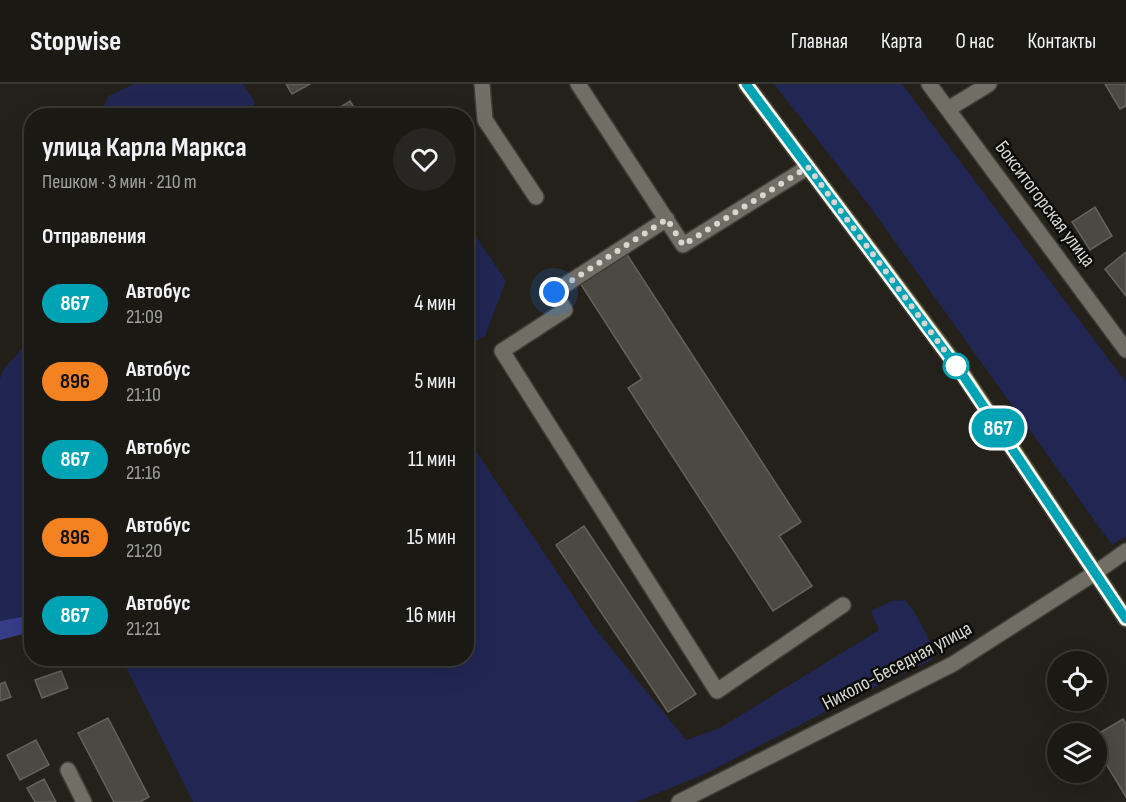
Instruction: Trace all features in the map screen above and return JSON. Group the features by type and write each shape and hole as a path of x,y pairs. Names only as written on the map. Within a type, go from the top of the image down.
{"main road":[{"path":"746,84 962,374 1126,619"}],"street":[{"path":"482,84 484,120 536,197"},
{"path":"578,84 683,245 808,167"},
{"name":"Бокситогорская улица","path":"929,84 1126,350"},
{"path":"948,109 989,84"},
{"path":"667,219 554,292 565,310 502,351 717,691 843,605"},
{"name":"Николо-Беседная улица","path":"680,802 953,664 1126,551"},
{"path":"68,770 84,802"}],"shaded area":[{"path":"134,84 243,84 254,101 254,108 103,108 109,96"},
{"path":"774,84 902,84 1126,382 1126,536 1112,545 868,204"},
{"path":"474,235 506,281 485,336 474,342"},
{"path":"24,346 24,616 0,621 0,380 3,370"},
{"path":"474,448 593,626 686,740 720,728 879,630 871,611 891,601 905,600 914,611 936,652 931,660 705,774 636,802 193,802 126,667 474,666"},
{"path":"24,616 24,634 0,640 0,621"}],"building":[{"path":"286,84 310,84 292,94"},
{"path":"1105,84 1126,84 1126,106 1120,109"},
{"path":"350,101 354,108 339,108"},
{"path":"1095,207 1112,236 1090,250 1072,222"},
{"path":"1126,252 1126,296 1105,269"},
{"path":"626,253 801,522 779,536 812,586 773,611 628,388 642,379 580,283"},
{"path":"584,526 696,694 668,712 556,545"},
{"path":"61,671 68,688 42,698 35,680"},
{"path":"5,682 11,697 0,701 0,684"},
{"path":"108,718 149,797 140,802 114,802 78,733"},
{"path":"1123,719 1126,724 1126,797 1107,765 1107,728"},
{"path":"36,740 49,765 20,780 7,755"},
{"path":"44,779 56,802 35,802 27,788"}],"bus line":[{"name":"867","path":"746,84 962,374 1126,619"}],"route":[{"path":"554,292 667,219 683,245 808,167 962,374 956,366"}]}
